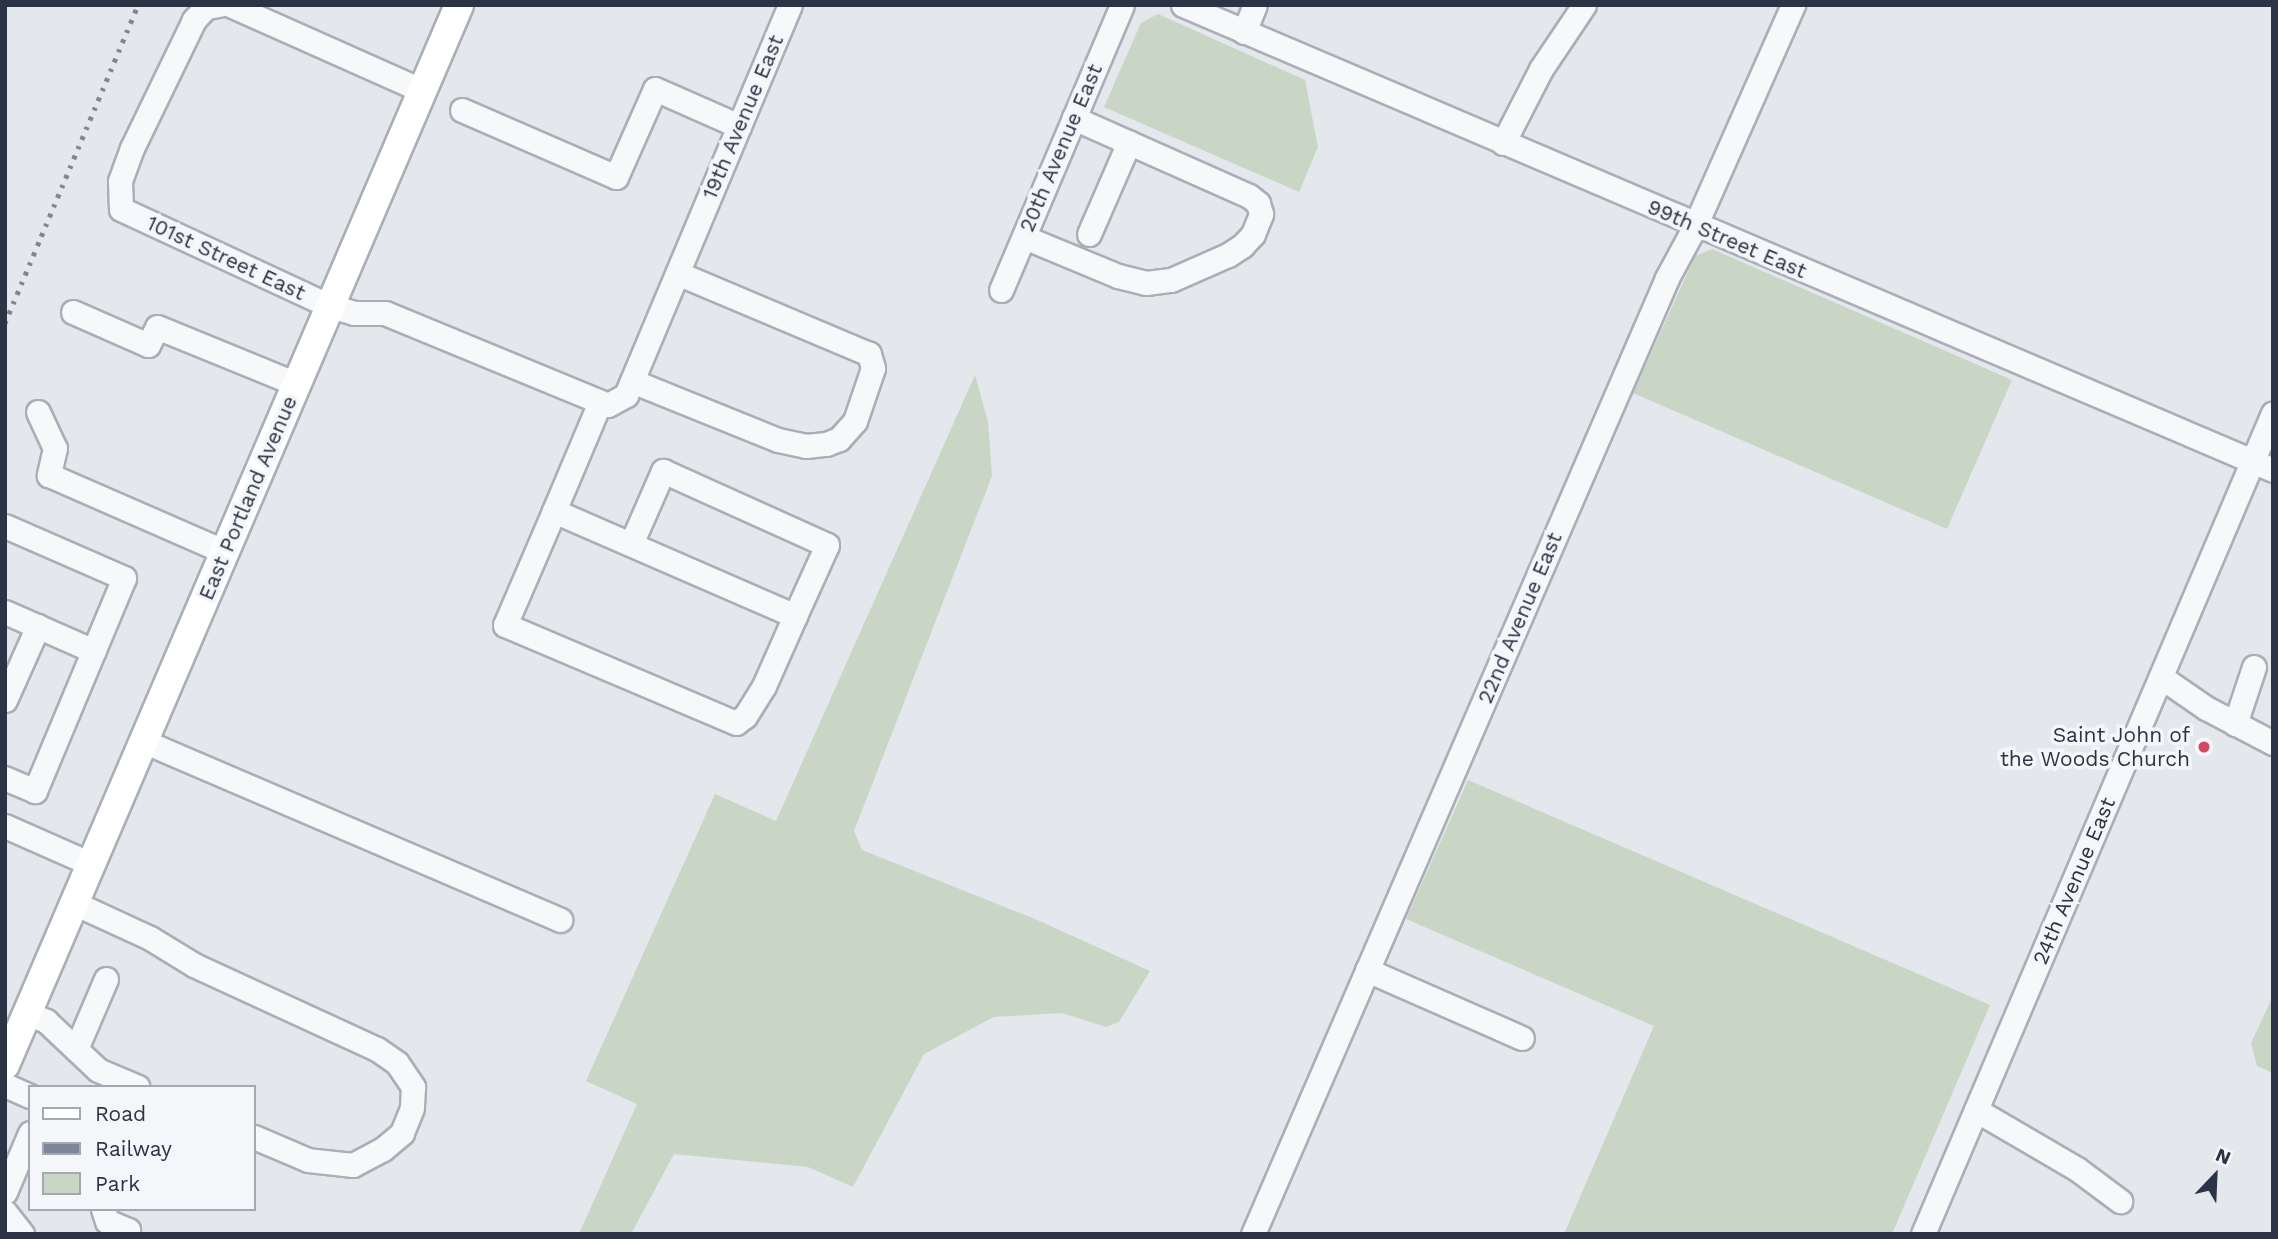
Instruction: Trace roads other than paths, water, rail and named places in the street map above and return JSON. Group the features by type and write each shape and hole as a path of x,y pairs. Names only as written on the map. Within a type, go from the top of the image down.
{"main road":[{"name":"East Portland Avenue","path":"5,1065 459,5"}],"street":[{"name":"101st Street East","path":"219,5 206,7 194,20 132,148 120,181 121,209 330,306 354,313 385,313 600,402"},
{"path":"230,5 423,91"},
{"name":"19th Avenue East","path":"632,381 790,5"},
{"name":"20th Avenue East","path":"1001,290 1122,5"},
{"name":"99th Street East","path":"1183,5 1695,226 2262,465"},
{"path":"1244,32 1255,5"},
{"path":"1503,143 1541,69 1584,5"},
{"name":"22nd Avenue East","path":"1253,1234 1667,278 1695,226 1793,5"},
{"path":"462,110 616,177 655,89 739,126"},
{"path":"1024,237 1118,276 1146,283 1171,280 1228,255 1249,240 1261,214 1258,203 1249,196 1074,118"},
{"path":"1089,234 1129,142"},
{"path":"631,544 663,471 827,545 755,703 736,723 506,625 600,402 608,405 626,396 632,381 778,440 806,446 826,444 839,439 855,421 873,368 869,354 677,273"},
{"path":"73,312 148,345 157,327 297,384"},
{"path":"38,412 55,448 49,475 225,552"},
{"name":"24th Avenue East","path":"1923,1234 2161,677 2262,465 2273,412"},
{"path":"554,511 795,616"},
{"path":"5,526 124,578 35,791 5,778"},
{"path":"5,612 94,651"},
{"path":"5,700 38,626"},
{"path":"2235,724 2253,667"},
{"path":"2161,677 2235,724 2273,743"},
{"path":"144,741 560,920"},
{"path":"5,826 91,864"},
{"path":"74,903 150,938 194,965 377,1049 397,1063 413,1087 412,1108 402,1133 383,1149 354,1165 308,1160 256,1138"},
{"path":"1367,970 1522,1038"},
{"path":"76,1049 106,979"},
{"path":"32,1002 46,1021 97,1070 133,1085"},
{"path":"5,1085 28,1095"},
{"path":"1976,1110 2077,1169 2120,1200"},
{"path":"5,1192 28,1138"},
{"path":"104,1211 107,1221 128,1230 126,1234"},
{"path":"5,1212 22,1234"}],"railway":[{"path":"5,323 138,5"}],"place":[{"name":"Saint John of the Woods Church","path":"2204,747"}]}
